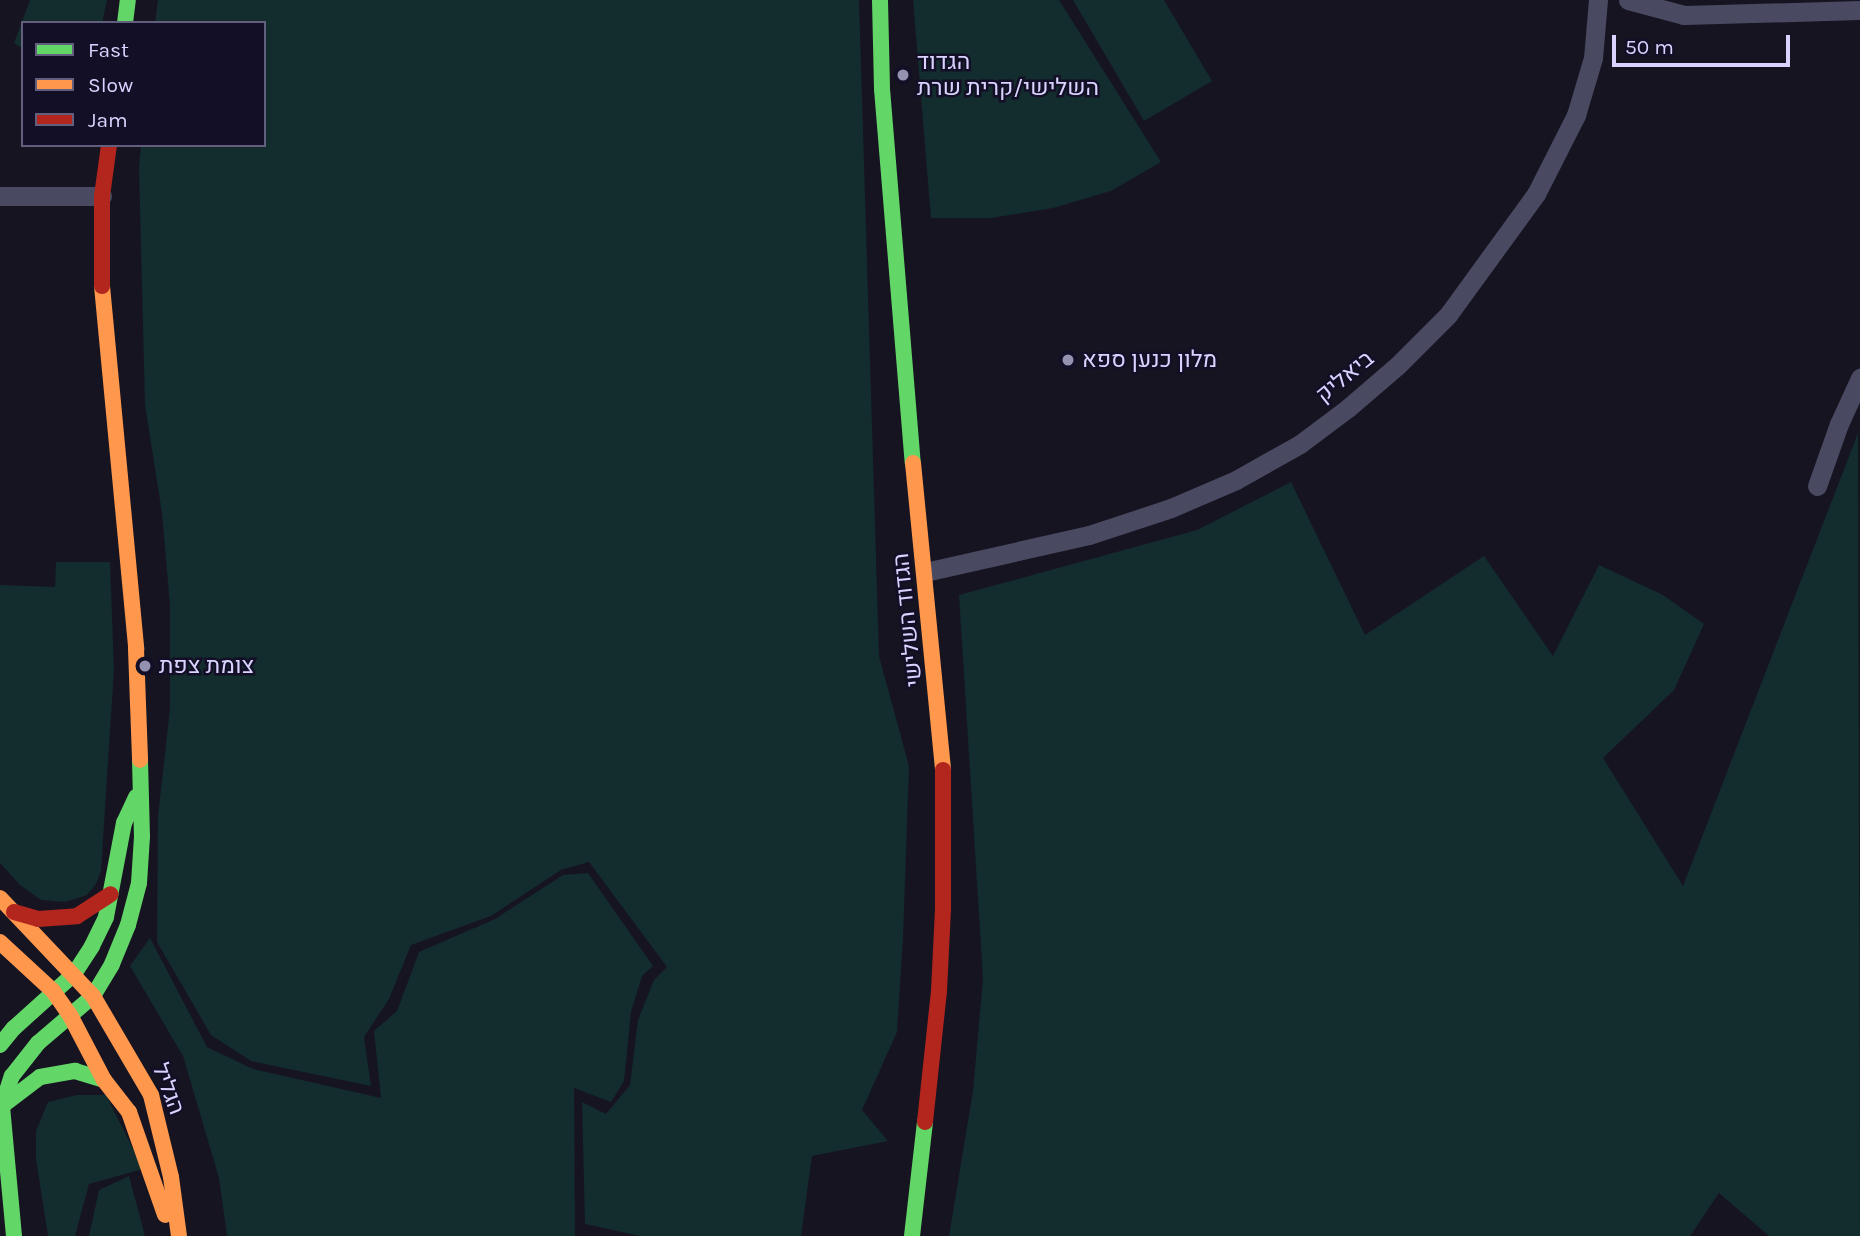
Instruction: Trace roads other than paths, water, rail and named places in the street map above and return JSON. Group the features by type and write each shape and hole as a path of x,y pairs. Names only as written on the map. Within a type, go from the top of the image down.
{"main road":[{"path":"125,21 128,0"},
{"name":"הגדוד השלישי","path":"880,0 882,89 901,348 943,765 943,908 929,1102 912,1236"},
{"path":"14,1236 2,1106 12,1076 38,1043 93,996 128,925 139,883 142,837 138,792 136,649 103,298 102,196 109,147"},
{"path":"0,1045 53,991 74,974 106,917 124,823 138,792"},
{"path":"14,912 38,919 77,916 111,894"},
{"name":"הגליל","path":"0,898 93,996 151,1095 172,1177 179,1236"},
{"name":"הגליל","path":"0,942 53,991 71,1017 104,1080 129,1112 173,1236"},
{"path":"2,1106 40,1077 75,1071 104,1080"}],"street":[{"name":"ביאליק","path":"925,572 1089,535 1171,508 1236,480 1300,444 1358,400 1448,315 1536,194 1576,115 1593,58 1598,0"},
{"path":"1628,0 1684,15 1860,10"},
{"path":"0,196 102,196"},
{"path":"1816,486 1854,406 1860,378"}],"place":[{"name":"הגדוד השלישי/קרית שרת","path":"903,75"},
{"name":"מלון כנען ספא","path":"1068,360"},
{"name":"צומת צפת","path":"145,666"}]}
